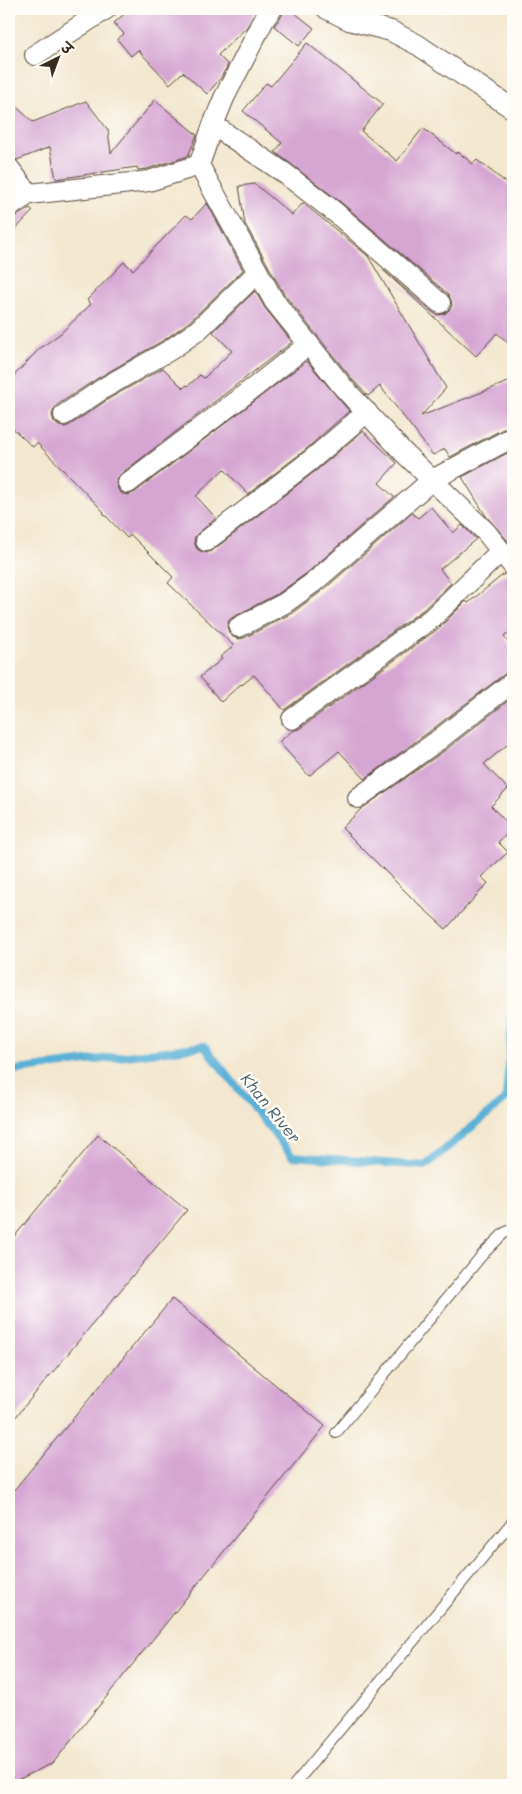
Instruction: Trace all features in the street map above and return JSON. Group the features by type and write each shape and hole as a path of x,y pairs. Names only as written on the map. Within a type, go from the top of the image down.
{"street":[{"path":"34,55 106,9"},
{"path":"327,9 348,20 391,31 418,45 513,109"},
{"path":"267,12 224,98 212,125 199,165 274,301 343,387 403,452 486,532 507,558 432,618 292,719"},
{"path":"212,125 283,172 321,201 440,303"},
{"path":"9,207 29,194 149,181 199,165"},
{"path":"9,168 29,194"},
{"path":"64,415 104,388 170,350 197,331 258,272"},
{"path":"128,484 309,344"},
{"path":"206,541 311,460 366,412"},
{"path":"239,627 285,603 314,582 432,480 513,437"},
{"path":"358,798 437,742 513,682"}],"lane":[{"path":"336,1433 483,1254 504,1233 513,1229"},
{"path":"294,1785 513,1521"}],"building":[{"path":"130,9 257,9 247,27 218,55 228,65 220,79 207,94 183,72 170,84 138,50 131,56 117,39 124,34 114,23"},
{"path":"284,9 290,9 314,28 299,46 274,26 282,16"},
{"path":"307,43 383,104 361,131 397,161 423,128 456,154 458,152 473,164 477,160 513,188 513,347 497,333 476,356 382,269 437,315 444,314 452,306 448,294 343,204 275,152 282,143 243,111 266,83 271,86"},
{"path":"9,100 33,122 86,101 108,130 111,153 155,100 197,135 188,156 147,169 138,170 137,167 56,179 50,147 17,160 9,156"},
{"path":"255,184 292,215 303,203 368,256 446,388 421,416 513,380 513,425 450,457 445,449 433,455 380,386 368,396 352,379 284,294 245,224 239,186"},
{"path":"207,203 243,270 189,322 164,340 98,378 57,405 52,415 54,422 59,426 65,427 70,425 110,398 163,368 183,388 200,375 204,378 232,351 213,332 255,291 265,308 292,342 121,474 117,478 116,484 119,491 129,495 135,492 307,361 349,411 304,451 248,494 224,469 196,496 216,518 195,536 194,542 197,549 207,553 213,550 318,469 363,431 397,463 379,483 394,497 307,573 279,593 229,620 227,626 229,633 239,639 244,638 292,613 322,591 412,513 418,518 431,507 453,533 462,525 476,539 440,569 451,583 424,609 284,710 254,675 221,702 200,677 222,659 220,657 234,646 168,583 173,577 131,535 127,538 37,443 33,447 9,425 9,381 39,349 61,333 91,304 87,300 124,262 133,270 186,215 192,219"},
{"path":"30,208 33,211 9,236 9,219"},
{"path":"513,450 513,547 486,516 462,477"},
{"path":"504,574 513,578 513,630 504,637 513,649 513,670 506,673 365,779 339,751 309,776 279,742 439,628 466,601 468,603"},
{"path":"513,697 513,740 484,764 508,789 491,806 513,829 498,842 508,852 481,877 488,883 446,929 342,828 361,809 444,751"},
{"path":"98,1135 187,1210 9,1425 9,1243"},
{"path":"172,1299 325,1426 53,1763 9,1784 9,1496"}],"waterway":[{"name":"Khan River","path":"9,1071 204,1046 292,1156 425,1166 506,1099 513,1011"}]}
